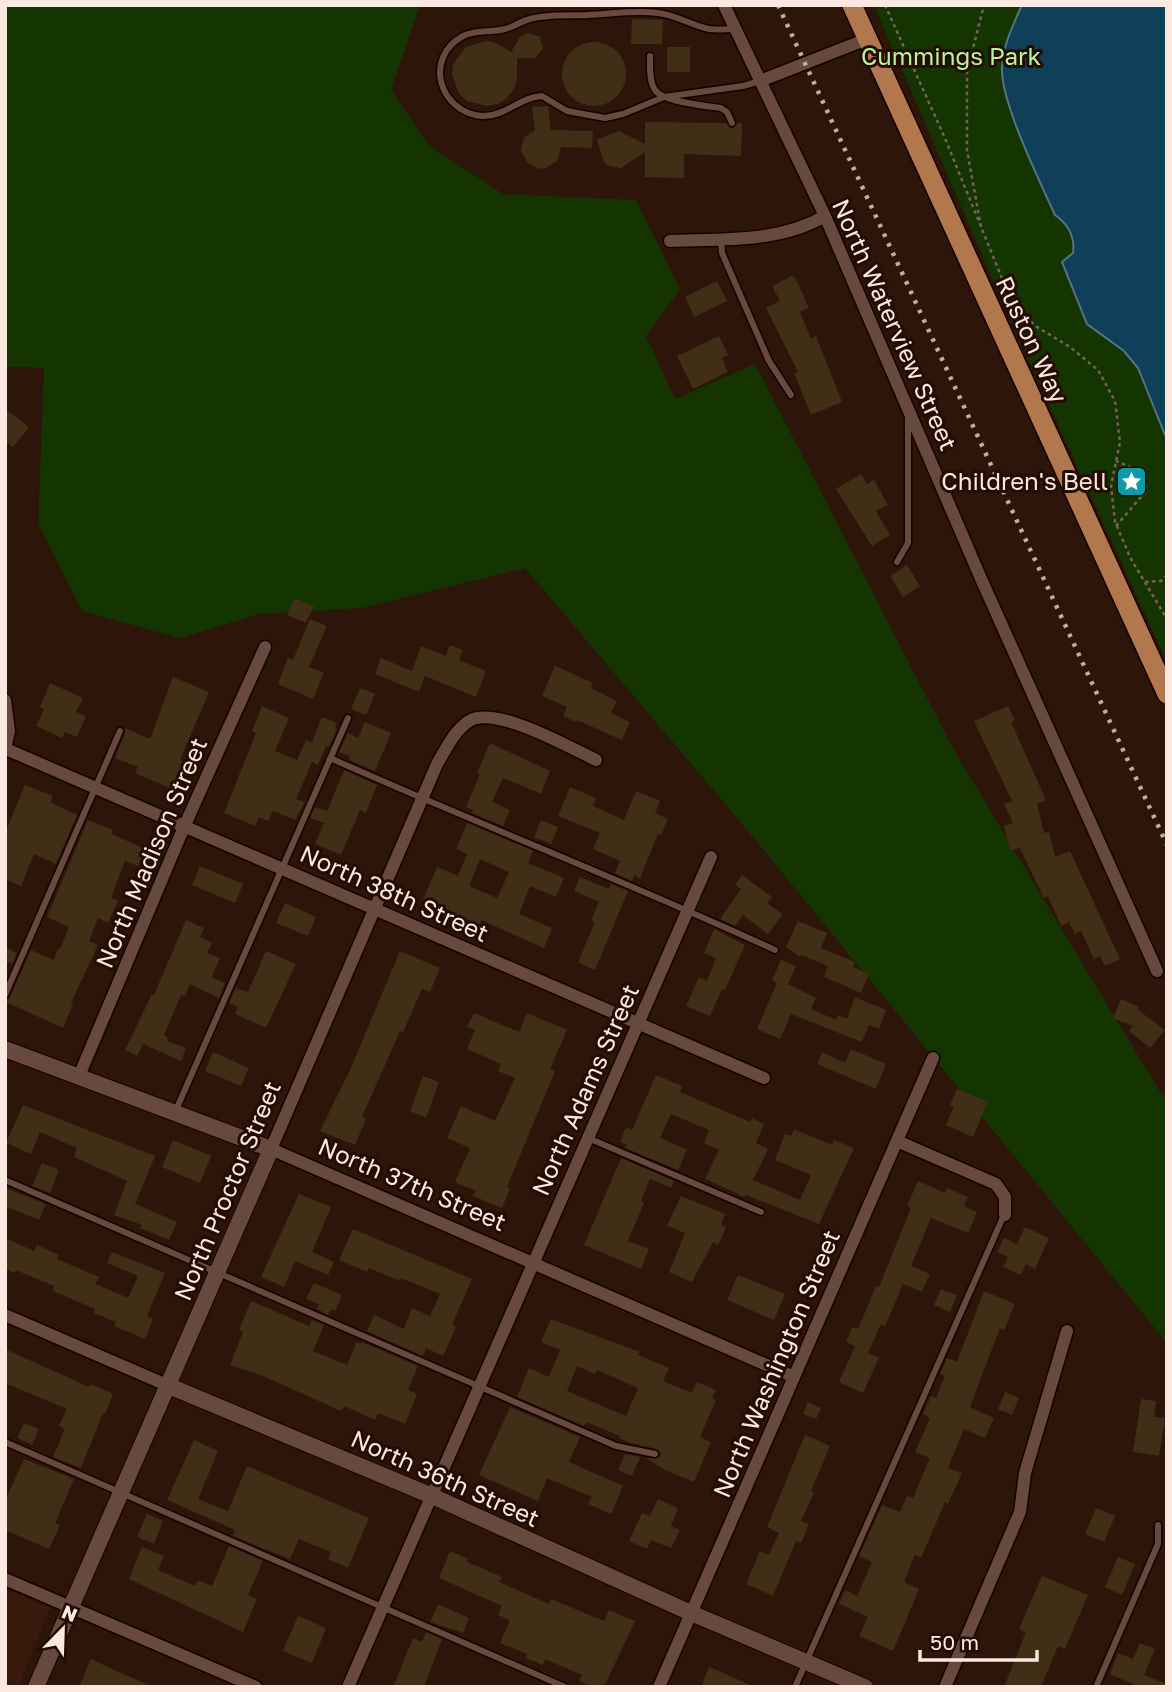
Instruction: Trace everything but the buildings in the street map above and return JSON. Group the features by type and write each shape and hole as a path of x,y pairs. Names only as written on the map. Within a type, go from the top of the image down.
{"main road":[{"name":"Ruston Way","path":"852,5 1167,694"}],"street":[{"name":"North Waterview Street","path":"724,5 825,216 982,580 1157,971"},
{"path":"760,81 867,39"},
{"path":"670,241 721,239 794,231 825,216"},
{"name":"North Madison Street","path":"79,1076 184,827 265,647"},
{"path":"5,701 9,731 5,749"},
{"name":"North Proctor Street","path":"36,1687 437,764 451,740 471,720 492,716 508,720 596,760"},
{"name":"North 38th Street","path":"5,749 764,1078"},
{"name":"North Adams Street","path":"348,1687 711,856"},
{"name":"North 37th Street","path":"5,1049 176,1111 271,1149 794,1377"},
{"name":"North Washington Street","path":"659,1687 933,1058"},
{"path":"897,1141 996,1184 1005,1197 1004,1215"},
{"name":"North 36th Street","path":"5,1315 432,1496 691,1613 865,1687"},
{"path":"945,1687 1020,1512 1025,1473 1068,1331"},
{"path":"5,1579 256,1687"}],"lane":[{"path":"736,29 713,30 658,13 531,18 506,29 463,36 450,46 439,71 446,94 457,106 471,114 485,116 499,114 533,97 550,99 567,111 605,118 623,114 664,97 743,86 760,81"},
{"path":"650,56 653,86 664,97 721,108 727,112 732,123"},
{"path":"721,239 722,253 769,361 791,395"},
{"path":"897,562 908,542 908,406"},
{"path":"176,1111 348,718"},
{"path":"5,995 120,732"},
{"path":"330,758 688,910 775,950"},
{"path":"588,1138 761,1212"},
{"path":"5,1180 616,1446 655,1454"},
{"path":"795,1687 1004,1215"},
{"path":"5,1442 565,1687"},
{"path":"1096,1687 1158,1545 1158,1525"}],"path":[{"path":"885,5 1020,312 1098,370 1115,401 1120,442 1111,486 1116,526 1131,559 1167,619"},
{"path":"983,233 967,149 967,72 984,5"},
{"path":"1116,461 1140,471 1147,489 1116,526"},
{"path":"1145,582 1161,581 1167,575"}],"shaded area":[{"path":"5,1589 50,1608 18,1687 5,1687"}],"green space":[{"path":"5,5 420,5 391,90 429,146 503,194 636,200 680,289 646,336 675,399 755,364 956,754 1162,1095 1167,1095 1167,1343 748,831 525,568 362,608 259,614 180,638 82,611 38,524 44,368 5,366"},
{"name":"Cummings Park","path":"874,5 1022,5 1003,53 1001,71 1055,215 1065,222 1074,242 1073,253 1063,262 1087,324 1124,351 1138,368 1167,440 1167,662 1008,315"}],"water":[{"path":"1022,5 1167,5 1167,440 1138,368 1124,351 1087,324 1062,262 1073,253 1072,236 1064,222 1055,215 1031,163 1007,100 1003,82 1003,59 1006,43"}],"railway":[{"path":"778,5 1167,845"}],"place":[{"name":"Children's Bell","path":"1131,482"}]}
